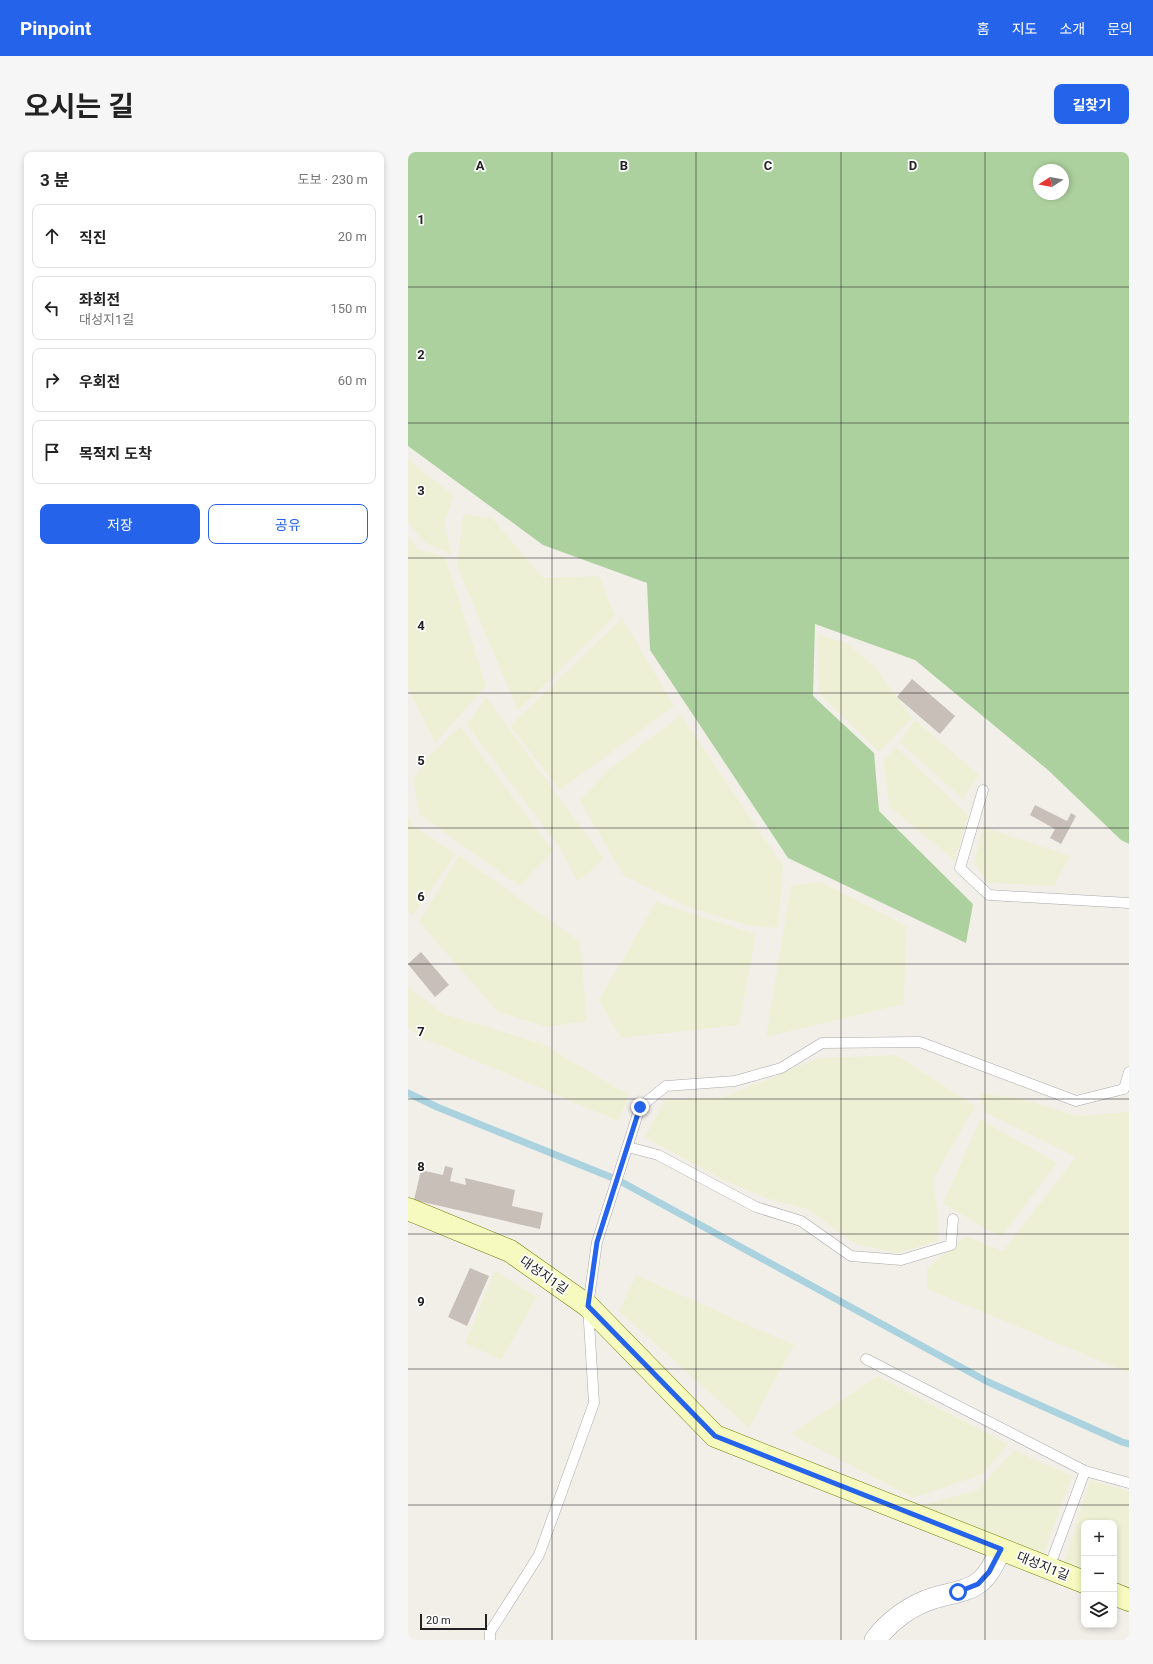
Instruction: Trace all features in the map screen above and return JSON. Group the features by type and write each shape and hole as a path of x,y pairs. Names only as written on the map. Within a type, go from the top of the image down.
{"main road":[{"name":"대성지1길","path":"408,1209 510,1251 588,1306 715,1436 1081,1581"},
{"path":"1117,1595 1129,1600"}],"street":[{"path":"875,1640 894,1620 914,1606 933,1598 958,1592 978,1584 989,1572 1001,1549"}],"lane":[{"path":"983,790 960,868 989,895 1129,903"},
{"path":"490,1640 490,1632 539,1555 594,1403 588,1306 597,1242 640,1107 666,1086 735,1081 782,1068 822,1043 920,1042 1076,1101 1124,1090 1129,1072"},
{"path":"628,1147 658,1155 756,1207 801,1221 850,1256 901,1260 950,1245 954,1219"},
{"path":"866,1359 1085,1471 1129,1483"},
{"path":"1049,1568 1085,1471"}],"green space":[{"path":"408,152 1129,152 1129,844 1121,840 1048,770 915,660 815,624 813,696 874,753 879,811 973,904 966,943 788,858 650,650 647,583 543,545 408,446"},
{"path":"408,460 454,496 444,524 452,555 424,542 408,522"},
{"path":"463,514 492,518 543,578 599,576 615,616 518,711 457,566"},
{"path":"408,536 418,549 445,557 486,686 435,743 408,687"},
{"path":"622,618 674,706 560,790 510,726"},
{"path":"818,634 848,644 875,667 912,718 879,752 819,693"},
{"path":"486,697 604,859 578,882 560,848 467,725"},
{"path":"681,715 783,866 778,928 746,925 688,907 623,875 580,801 607,771"},
{"path":"915,720 979,775 963,799 899,742"},
{"path":"460,726 553,851 520,886 420,815 413,780 428,757"},
{"path":"896,747 968,815 955,861 890,807 883,762"},
{"path":"408,813 412,825 456,854 413,915 408,912"},
{"path":"983,827 1070,856 1054,886 988,883 974,863"},
{"path":"459,855 580,942 587,1021 547,1027 498,1012 419,922"},
{"path":"821,882 906,926 904,1004 766,1037 791,885"},
{"path":"656,902 756,934 739,1025 621,1038 599,1000"},
{"path":"408,988 444,1014 543,1044 629,1095 618,1121 422,1038 408,1028"},
{"path":"897,1055 975,1106 933,1180 938,1215 938,1241 897,1253 855,1244 807,1209 769,1199 725,1181 645,1137 665,1100 722,1098 819,1058"},
{"path":"979,1093 1022,1099 1078,1116 1129,1112 1129,1373 927,1289 927,1268 966,1236 1003,1251 1076,1157 985,1112"},
{"path":"980,1119 1057,1163 1001,1237 943,1204"},
{"path":"495,1271 537,1297 501,1360 465,1343"},
{"path":"636,1275 794,1345 749,1428 619,1311"},
{"path":"877,1376 1008,1444 983,1474 913,1498 791,1434"},
{"path":"1014,1450 1072,1476 1043,1555 915,1507 977,1490"},
{"path":"1090,1480 1129,1491 1129,1586 1117,1582 1117,1520 1081,1520 1081,1569 1064,1563"}],"building":[{"path":"912,679 955,716 940,734 897,697"},
{"path":"1035,805 1067,821 1071,813 1076,816 1061,844 1050,838 1055,829 1030,815"},
{"path":"421,952 449,985 435,997 408,964"},
{"path":"445,1166 453,1168 450,1181 466,1185 465,1178 515,1190 512,1206 543,1213 540,1229 414,1200 421,1170 443,1175"},
{"path":"470,1268 489,1276 467,1326 448,1317"}],"waterway":[{"path":"408,1093 437,1107 618,1180 988,1382 1129,1444"}],"route":[{"path":"640,1107 597,1242 588,1306 715,1436 1001,1549 989,1572 978,1584 958,1592"}]}
